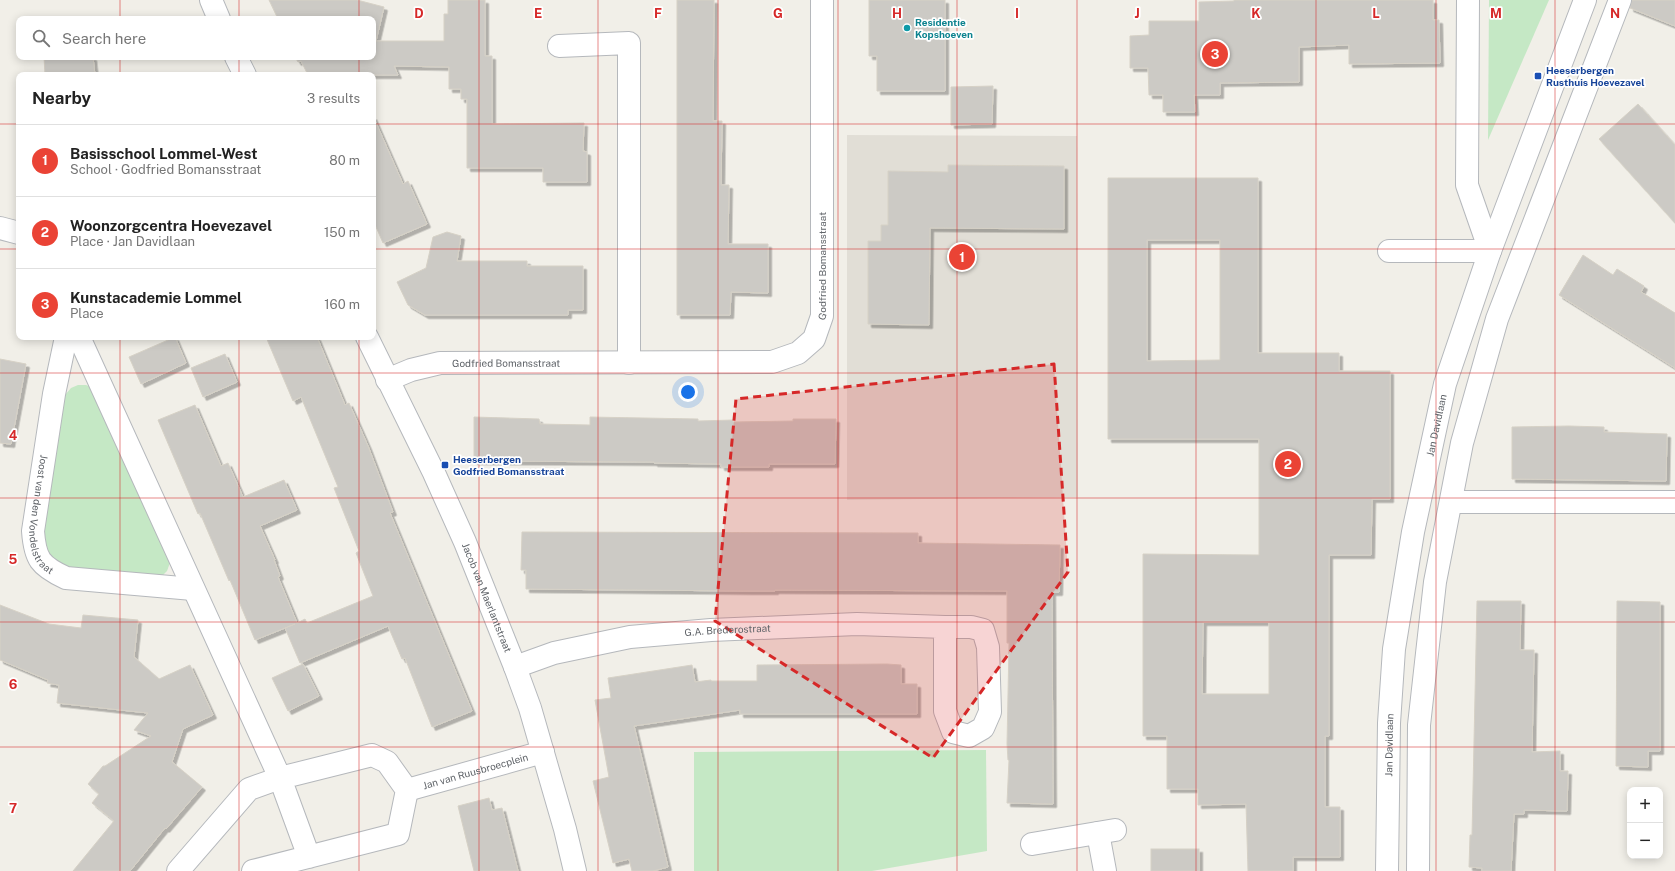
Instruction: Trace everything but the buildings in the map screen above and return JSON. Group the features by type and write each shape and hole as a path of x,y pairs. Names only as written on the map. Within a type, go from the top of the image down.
{"street":[{"path":"211,0 218,16"},
{"name":"Godfried Bomansstraat","path":"387,380 411,370 440,363 772,362 798,353 814,339 822,316 822,0"},
{"path":"1389,251 1490,251 1467,185 1468,0"},
{"name":"Jan Davidlaan","path":"1387,871 1389,723 1394,649 1413,532 1445,384 1490,251 1585,0"},
{"path":"1418,871 1419,725 1435,582 1462,443 1497,319 1620,0"},
{"path":"559,46 629,43 629,363"},
{"path":"238,60 244,72"},
{"path":"1514,188 1542,200"},
{"path":"0,228 16,232"},
{"name":"Joost van den Vondelstraat","path":"65,340 54,394 33,531 34,547 40,560 49,570 66,578 193,589"},
{"path":"80,340 280,778 310,857"},
{"name":"Jacob van Maerlantstraat","path":"368,340 434,473 515,667 530,708 543,752 575,871"},
{"path":"1451,502 1675,502"},
{"name":"G.A. Brederostraat","path":"515,667 554,653 630,637 711,630 857,624 971,627 983,630 988,647 990,712 983,728 969,736 953,732 945,710 945,627"},
{"path":"1389,723 1419,725"},
{"name":"Jan van Ruusbroecplein","path":"407,790 543,752"},
{"path":"178,871 249,789 280,778 372,755 387,762 407,790 398,834 253,871"},
{"path":"1032,844 1107,832 1105,871"}],"highlighted area":[{"path":"1054,364 1068,572 933,758 715,621 736,399"}],"shaded area":[{"path":"847,135 1077,136 1078,497 847,500"}],"green space":[{"path":"1489,0 1549,0 1488,140"},
{"path":"78,385 86,385 91,387 171,560 167,571 161,577 62,569 41,547 65,395 71,388"},
{"path":"986,750 987,851 872,871 694,871 694,752"}],"place":[{"name":"Residentie Kopshoeven","path":"907,28"},
{"name":"Kunstacademie Lommel","path":"1215,54"},
{"name":"Heeserbergen Rusthuis Hoevezavel","path":"1538,76"},
{"name":"Basisschool Lommel-West","path":"962,257"},
{"name":"Woonzorgcentra Hoevezavel","path":"1288,464"},
{"name":"Heeserbergen Godfried Bomansstraat","path":"445,465"}]}
